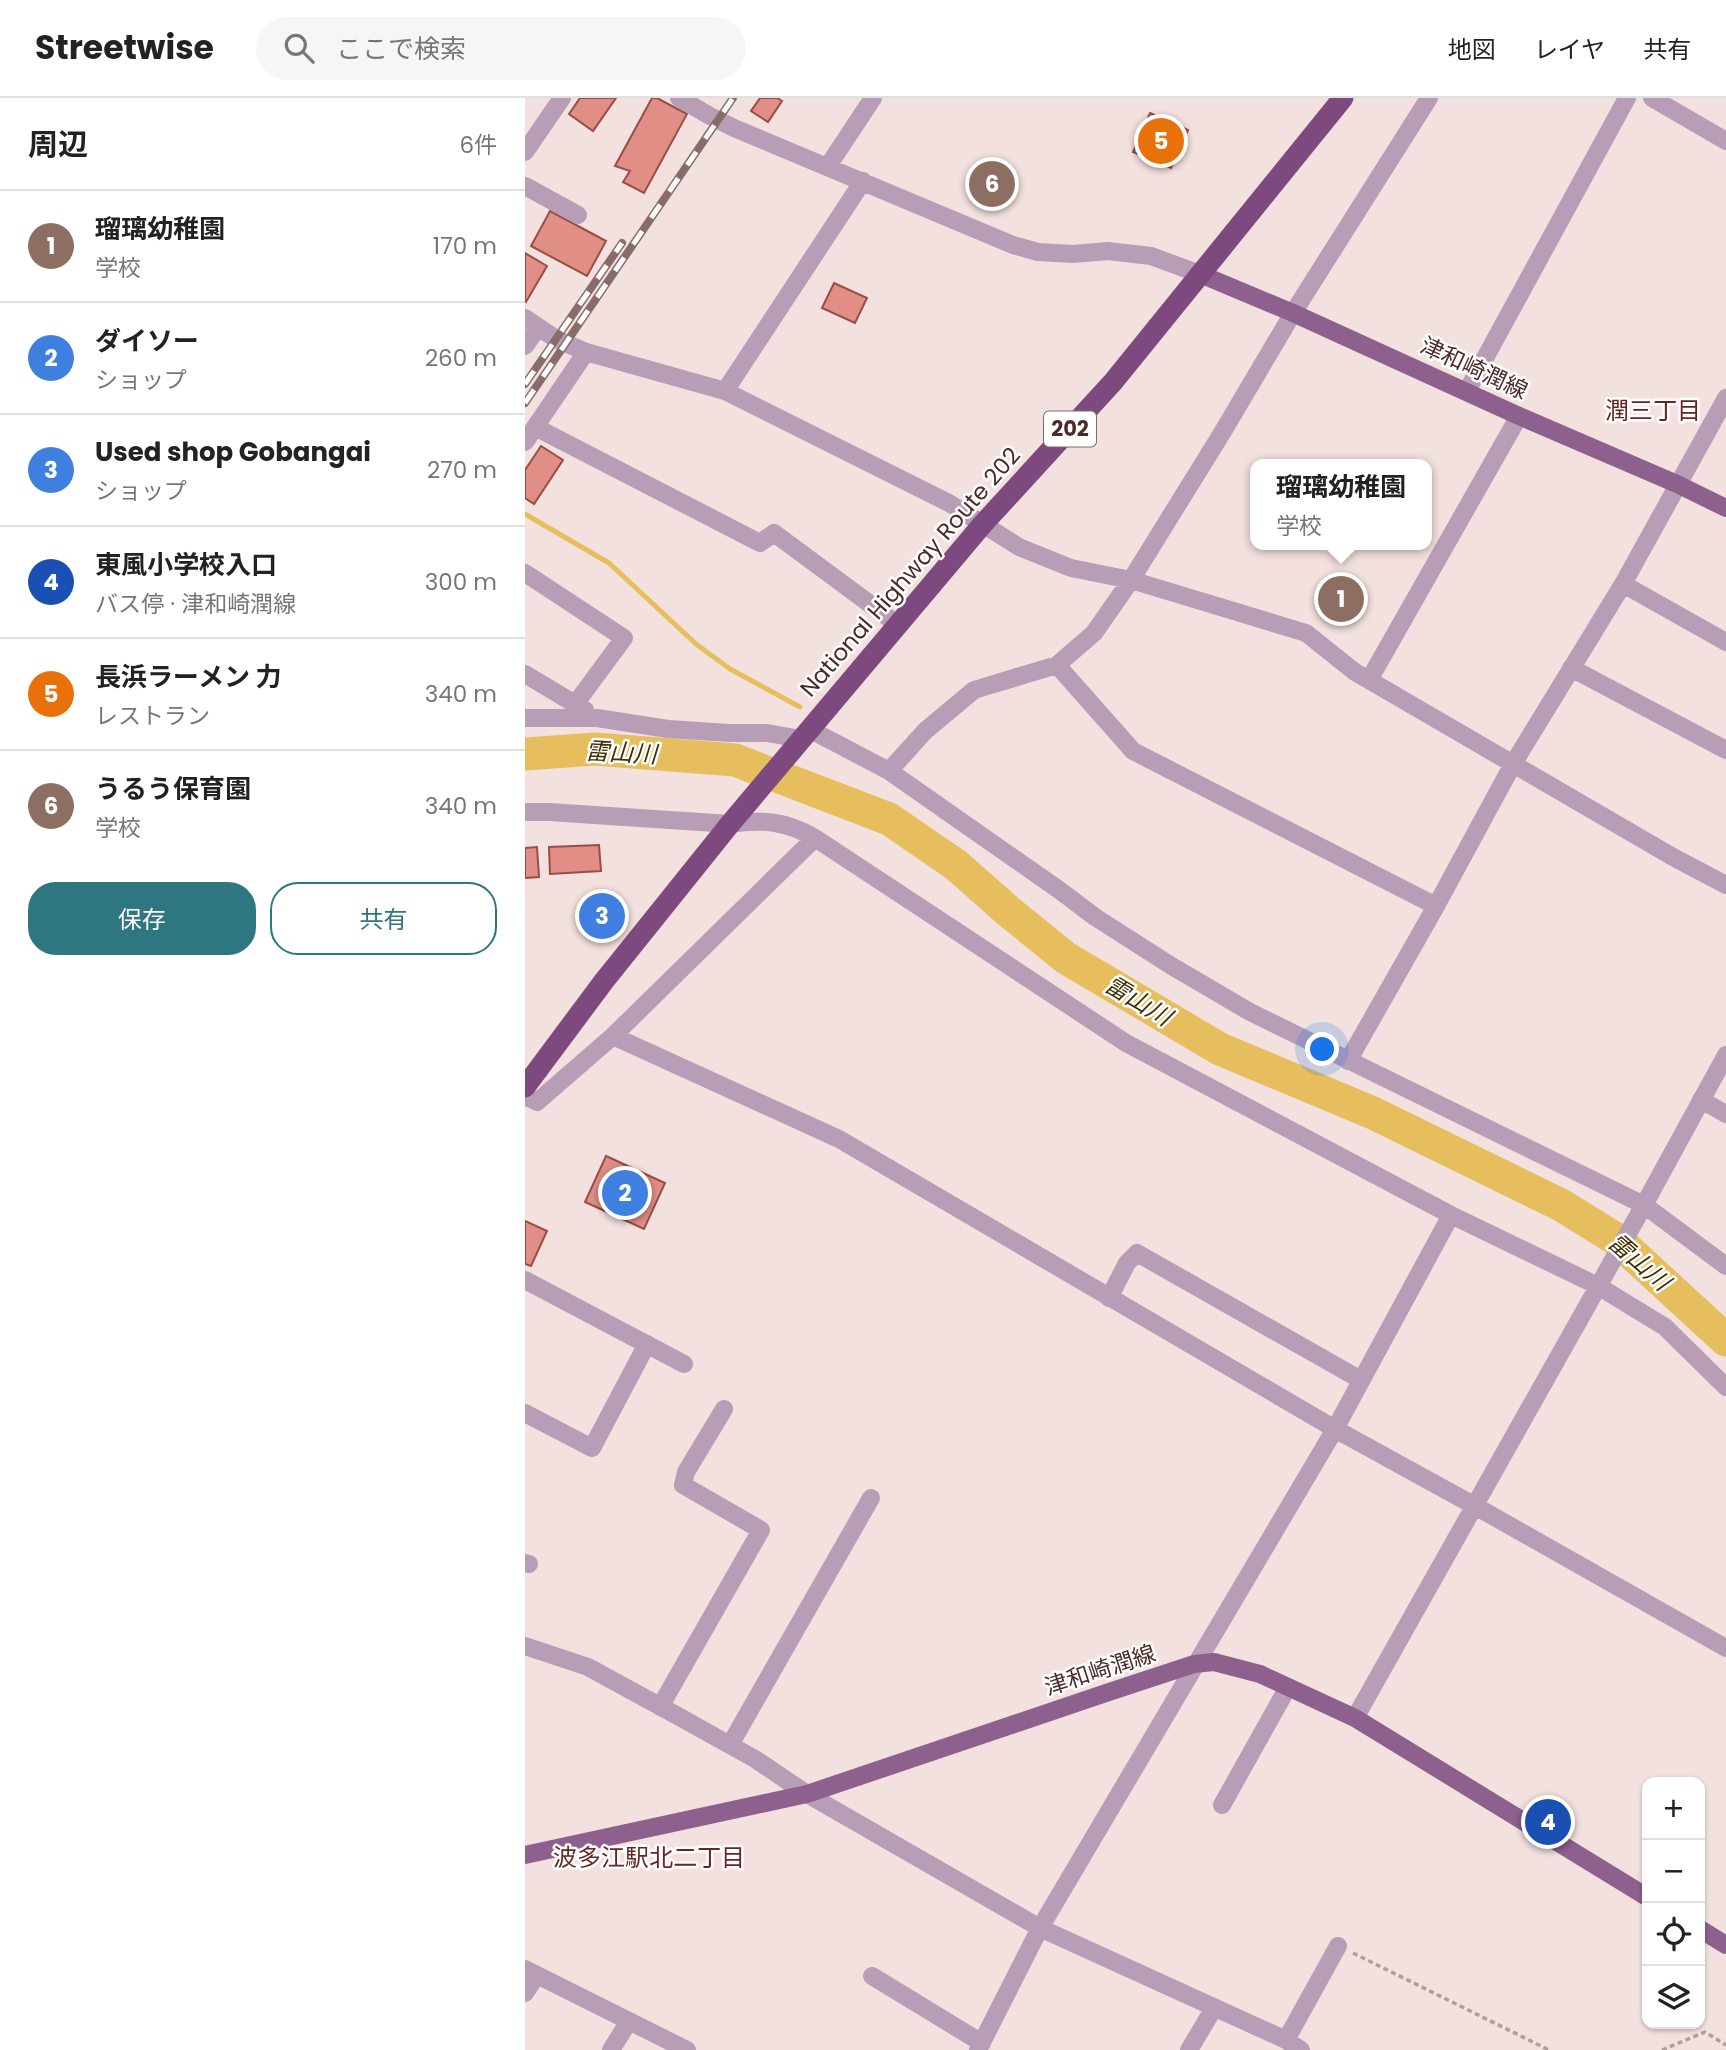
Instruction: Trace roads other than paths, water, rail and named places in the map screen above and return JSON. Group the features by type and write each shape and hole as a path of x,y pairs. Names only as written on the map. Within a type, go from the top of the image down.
{"highway":[{"name":"National Highway Route 202","path":"525,1087 604,981 730,824 982,525 1113,382 1343,98"}],"main road":[{"name":"津和崎潤線","path":"1200,274 1678,484 1726,508"},
{"name":"津和崎潤線","path":"525,1855 807,1794 1195,1664 1214,1662 1261,1674 1355,1718 1642,1894"},
{"path":"1705,1932 1726,1945"}],"street":[{"path":"525,152 562,98"},
{"path":"679,98 726,124 1013,245 1038,253 1108,251 1151,256 1200,274"},
{"path":"828,166 873,98"},
{"path":"889,771 925,731 974,690 1057,665 1094,633 1131,580 1293,313 1429,98"},
{"path":"1467,391 1627,98"},
{"path":"1652,98 1726,141"},
{"path":"725,391 863,181"},
{"path":"525,186 579,215"},
{"path":"525,346 532,323 557,339 586,352 725,391 949,503 1019,547 1070,568 1131,580 1306,633 1355,672 1726,885"},
{"path":"586,352 530,435 760,542 774,533 897,624"},
{"path":"1348,1061 1513,764 1623,584 1726,398"},
{"path":"1369,680 1519,416"},
{"path":"525,573 624,638 576,703"},
{"path":"1623,584 1726,642"},
{"path":"1057,665 1133,751 1436,906"},
{"path":"1571,668 1726,750"},
{"path":"525,674 597,718"},
{"path":"525,718 597,718 668,729 767,733 800,740 889,771 1095,917 1159,959 1249,1012 1644,1205 1726,1266"},
{"path":"525,812 730,824 754,820 795,827 1126,1042 1451,1215 1598,1286 1665,1327 1726,1387"},
{"path":"525,1096 537,1101 613,1036 815,838"},
{"path":"613,1036 839,1139 1335,1429 1726,1648"},
{"path":"1355,1718 1726,1055"},
{"path":"1700,1100 1726,1114"},
{"path":"872,1976 980,2046 1040,1928 1335,1429 1451,1215"},
{"path":"1109,1298 1127,1263 1137,1253 1361,1380"},
{"path":"527,1286 684,1364"},
{"path":"525,1413 592,1447 647,1344"},
{"path":"660,1707 761,1530 683,1485 686,1472 724,1409"},
{"path":"730,1745 871,1498"},
{"path":"525,1646 588,1667 755,1759 807,1794 1040,1928 1286,2040 1301,2050"},
{"path":"1222,1805 1288,1687"},
{"path":"1286,2040 1338,1945"},
{"path":"525,1993 531,1972 687,2050"},
{"path":"1189,2050 1214,2008"},
{"path":"611,2050 629,2021"}],"waterway":[{"path":"525,514 609,563 696,644 730,669 800,707"},
{"name":"雷山川","path":"525,754 595,749 735,760 889,819 956,865 1066,958 1220,1049 1373,1113 1561,1205 1616,1239 1726,1340"}],"railway":[{"path":"525,403 733,98"},
{"path":"525,384 622,243"}],"place":[{"name":"長浜ラーメン 力","path":"1161,141"},
{"name":"うるう保育園","path":"992,184"},
{"name":"瑠璃幼稚園","path":"1341,599"},
{"name":"Used shop Gobangai","path":"602,916"},
{"name":"ダイソー","path":"625,1193"},
{"name":"東風小学校入口","path":"1548,1822"}],"district":[{"name":"潤三丁目","path":"1653,411"},
{"name":"波多江駅北二丁目","path":"649,1858"}]}
